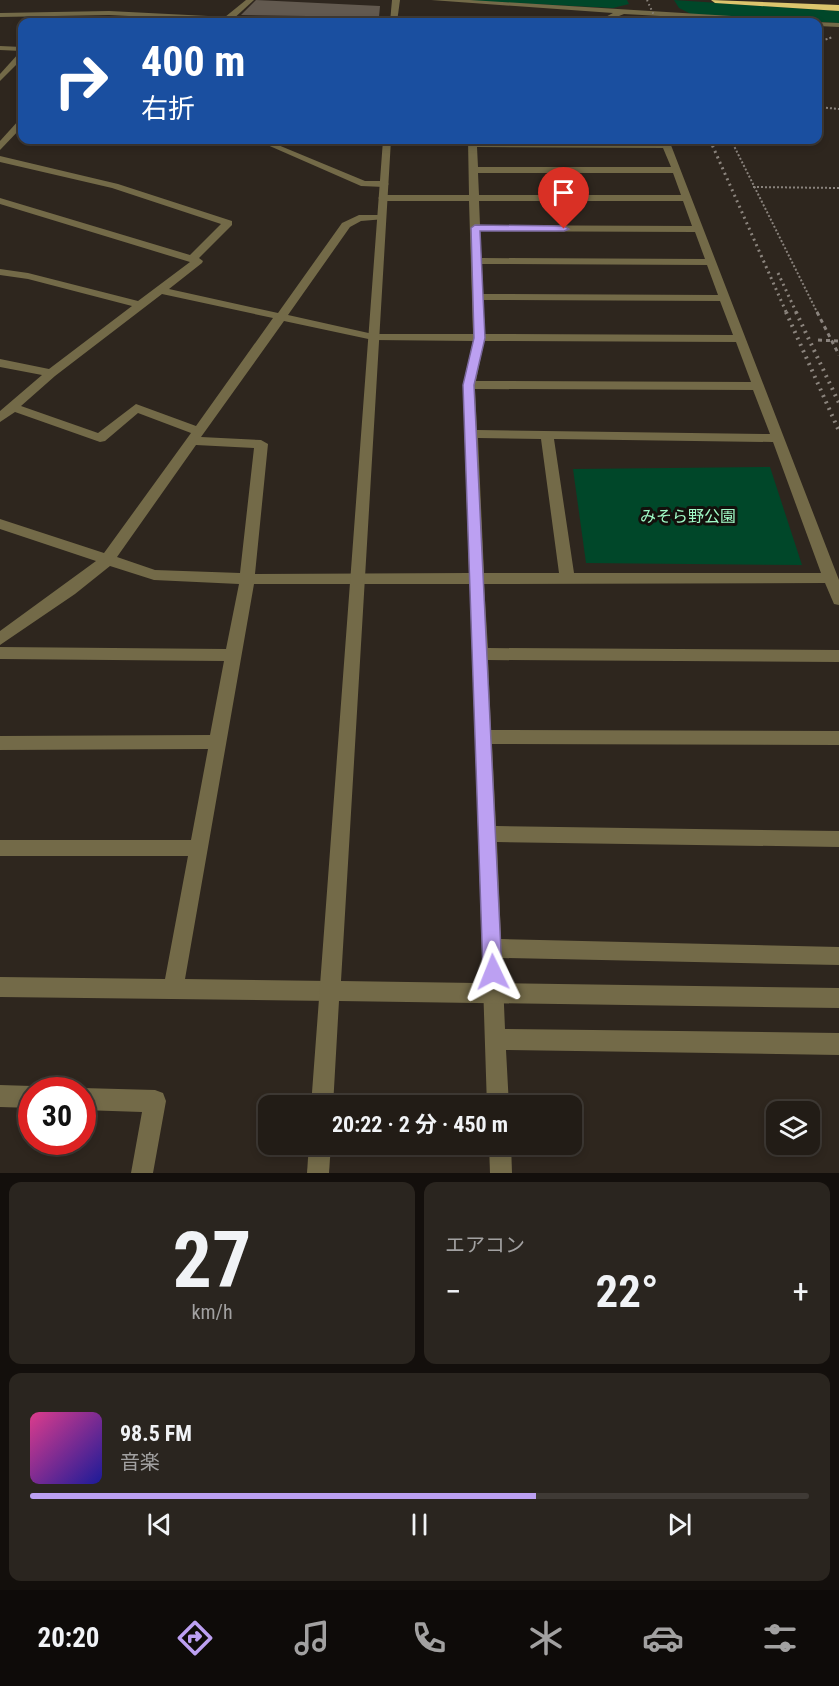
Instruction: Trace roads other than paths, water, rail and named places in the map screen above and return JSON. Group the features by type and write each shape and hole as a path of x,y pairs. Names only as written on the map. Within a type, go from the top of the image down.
{"highway":[{"path":"715,0 839,8"}],"street":[{"path":"229,18 250,0"},
{"path":"394,18 396,0"},
{"path":"435,0 629,8 736,18"},
{"path":"54,18 64,7"},
{"path":"672,7 677,14"},
{"path":"608,18 629,8"},
{"path":"0,15 144,14 211,18"},
{"path":"822,24 839,26"},
{"path":"0,48 18,49"},
{"path":"0,79 18,59"},
{"path":"12,66 18,71"},
{"path":"0,147 18,127"},
{"path":"270,144 383,191 474,198 687,198"},
{"path":"323,1095 387,144"},
{"path":"472,144 479,338 469,385 498,1095"},
{"path":"667,144 839,600"},
{"path":"0,159 79,174 173,201 228,223 192,259"},
{"path":"473,170 676,170"},
{"path":"0,201 198,261 51,373 0,418"},
{"path":"0,639 70,590 107,560 152,500 278,317 346,225 359,218 381,217"},
{"path":"475,228 699,229"},
{"path":"476,261 711,262"},
{"path":"0,272 28,276 141,305"},
{"path":"160,290 373,337 740,339"},
{"path":"478,297 724,298"},
{"path":"0,363 51,373"},
{"path":"469,385 758,386"},
{"path":"13,407 100,438 136,408 194,436 261,444 247,579 173,989"},
{"path":"471,434 778,438"},
{"path":"547,436 567,579"},
{"path":"0,524 154,576 247,579 831,578"},
{"path":"0,653 234,656"},
{"path":"480,654 839,656"},
{"path":"483,737 839,738"},
{"path":"0,743 218,742"},
{"path":"487,834 839,839"},
{"path":"0,848 199,848"},
{"path":"492,948 839,956"},
{"path":"0,987 330,991 494,996 839,998"},
{"path":"495,1039 839,1044"},
{"path":"0,1096 18,1097"},
{"path":"96,1099 155,1101 142,1173"},
{"path":"318,1173 319,1155"},
{"path":"500,1155 501,1173"}],"railway":[{"path":"647,0 655,18"},
{"path":"712,144 787,314"},
{"path":"778,273 797,314"},
{"path":"786,312 839,431"},
{"path":"796,312 839,403"}],"park label":[{"name":"みそら野公園","path":"688,516"}]}
